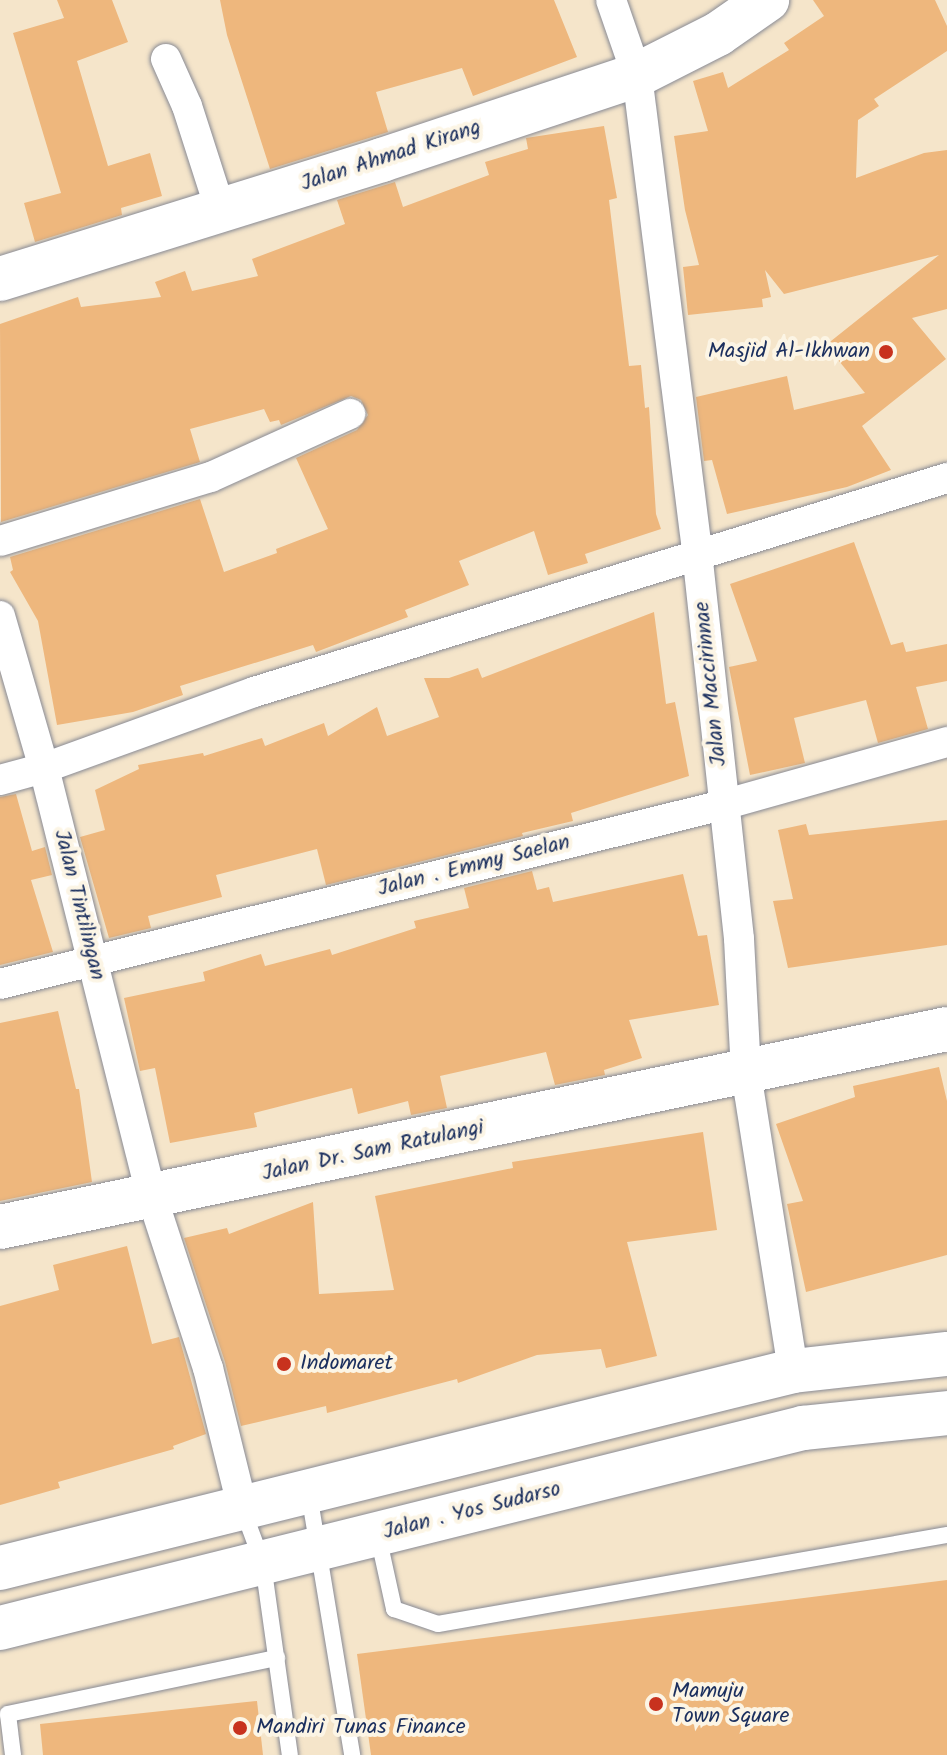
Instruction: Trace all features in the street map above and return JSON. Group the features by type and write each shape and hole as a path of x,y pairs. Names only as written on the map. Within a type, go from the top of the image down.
{"main road":[{"name":"Jalan Ahmad Kirang","path":"0,279 382,160 637,75 718,34 767,0"},
{"name":"Jalan Dr. Sam Ratulangi","path":"0,1227 947,1029"},
{"path":"0,1568 793,1371 947,1354"},
{"name":"Jalan . Yos Sudarso","path":"0,1628 803,1428 947,1413"}],"street":[{"name":"Jalan Maccirinnae","path":"611,0 637,75 697,552 739,939 746,1073 793,1371"},
{"path":"166,59 187,106 220,209"},
{"path":"0,541 211,477 350,414"},
{"path":"0,780 44,768 254,692 697,552 947,478"},
{"name":"Jalan Tintilingan","path":"0,616 44,768 152,1197 208,1368 243,1509"},
{"name":"Jalan . Emmy Saelan","path":"0,984 723,805 947,742"}],"lane":[{"path":"308,1492 352,1755"},
{"path":"243,1509 263,1564 290,1755"},
{"path":"378,1535 394,1609 438,1624 947,1535"},
{"path":"13,1755 8,1714 277,1658"}],"building":[{"path":"57,0 112,0 128,42 77,61 108,166 150,153 162,196 121,208 122,215 35,242 24,203 61,193 13,33 64,18"},
{"path":"220,0 554,0 577,57 473,96 462,68 376,92 388,132 270,169 227,35"},
{"path":"813,0 935,0 947,26 947,51 874,99 879,106 858,120 856,178 924,153 947,150 947,309 912,318 946,359 862,426 891,470 847,487 727,514 712,460 704,461 696,397 787,376 794,410 865,393 826,345 939,255 784,294 765,270 771,297 762,299 763,307 688,315 683,267 699,265 685,210 674,136 708,131 693,81 723,72 728,88 789,50 784,43 824,16"},
{"path":"604,126 617,198 609,200 629,366 641,365 645,408 649,407 656,514 661,529 585,554 588,563 548,575 534,531 459,561 469,585 405,610 408,617 316,652 313,645 180,686 183,695 133,712 57,725 38,621 10,572 13,570 10,557 200,499 224,572 277,553 276,549 328,529 296,458 357,430 368,415 361,400 351,396 281,425 279,420 270,422 264,409 190,429 200,462 1,522 0,324 78,297 81,307 161,297 155,282 185,271 192,291 258,276 252,259 345,224 337,200 395,182 403,207 489,175 485,162 528,149 526,138"},
{"path":"854,542 891,645 903,642 906,652 947,644 947,681 916,687 928,729 878,743 866,700 794,718 805,763 750,775 729,667 757,661 730,584"},
{"path":"654,612 666,704 675,702 689,776 571,813 573,821 326,885 317,849 216,875 222,897 148,916 151,928 109,938 80,837 105,830 95,790 139,769 138,765 203,753 204,756 262,738 265,746 324,723 328,736 377,707 387,736 439,717 424,678 449,678 478,668 482,678"},
{"path":"16,794 32,851 45,847 52,875 31,880 53,952 0,965 0,797"},
{"path":"947,820 947,945 788,968 773,901 793,899 778,830 806,824 809,835"},
{"path":"532,871 537,890 549,887 553,902 683,874 698,936 707,935 719,1005 629,1020 642,1058 604,1070 605,1075 555,1085 546,1052 440,1076 447,1108 411,1115 408,1101 358,1114 352,1088 254,1113 257,1127 170,1143 155,1068 140,1071 124,998 205,981 203,972 261,954 265,966 330,949 332,955 416,928 414,921 469,908 464,888"},
{"path":"58,1011 76,1089 79,1089 92,1182 0,1201 0,1023"},
{"path":"939,1067 947,1101 947,1255 806,1292 787,1204 803,1201 776,1124 855,1097 853,1086"},
{"path":"703,1132 717,1230 627,1242 657,1356 606,1368 601,1349 537,1355 458,1383 457,1379 327,1413 326,1406 241,1426 225,1362 184,1238 227,1228 229,1234 313,1202 319,1294 394,1290 375,1196 513,1168 512,1162"},
{"path":"127,1246 152,1344 179,1337 206,1434 173,1446 174,1449 58,1482 60,1488 0,1505 0,1306 59,1290 53,1265"},
{"name":"Mamuju Town Square","path":"947,1580 947,1755 371,1755 357,1654"},
{"path":"257,1701 263,1755 43,1755 40,1724"}],"place":[{"name":"Masjid Al-Ikhwan","path":"886,352"},
{"name":"Indomaret","path":"284,1364"},
{"name":"Mamuju Town Square","path":"656,1704"},
{"name":"Mandiri Tunas Finance","path":"240,1728"}]}
